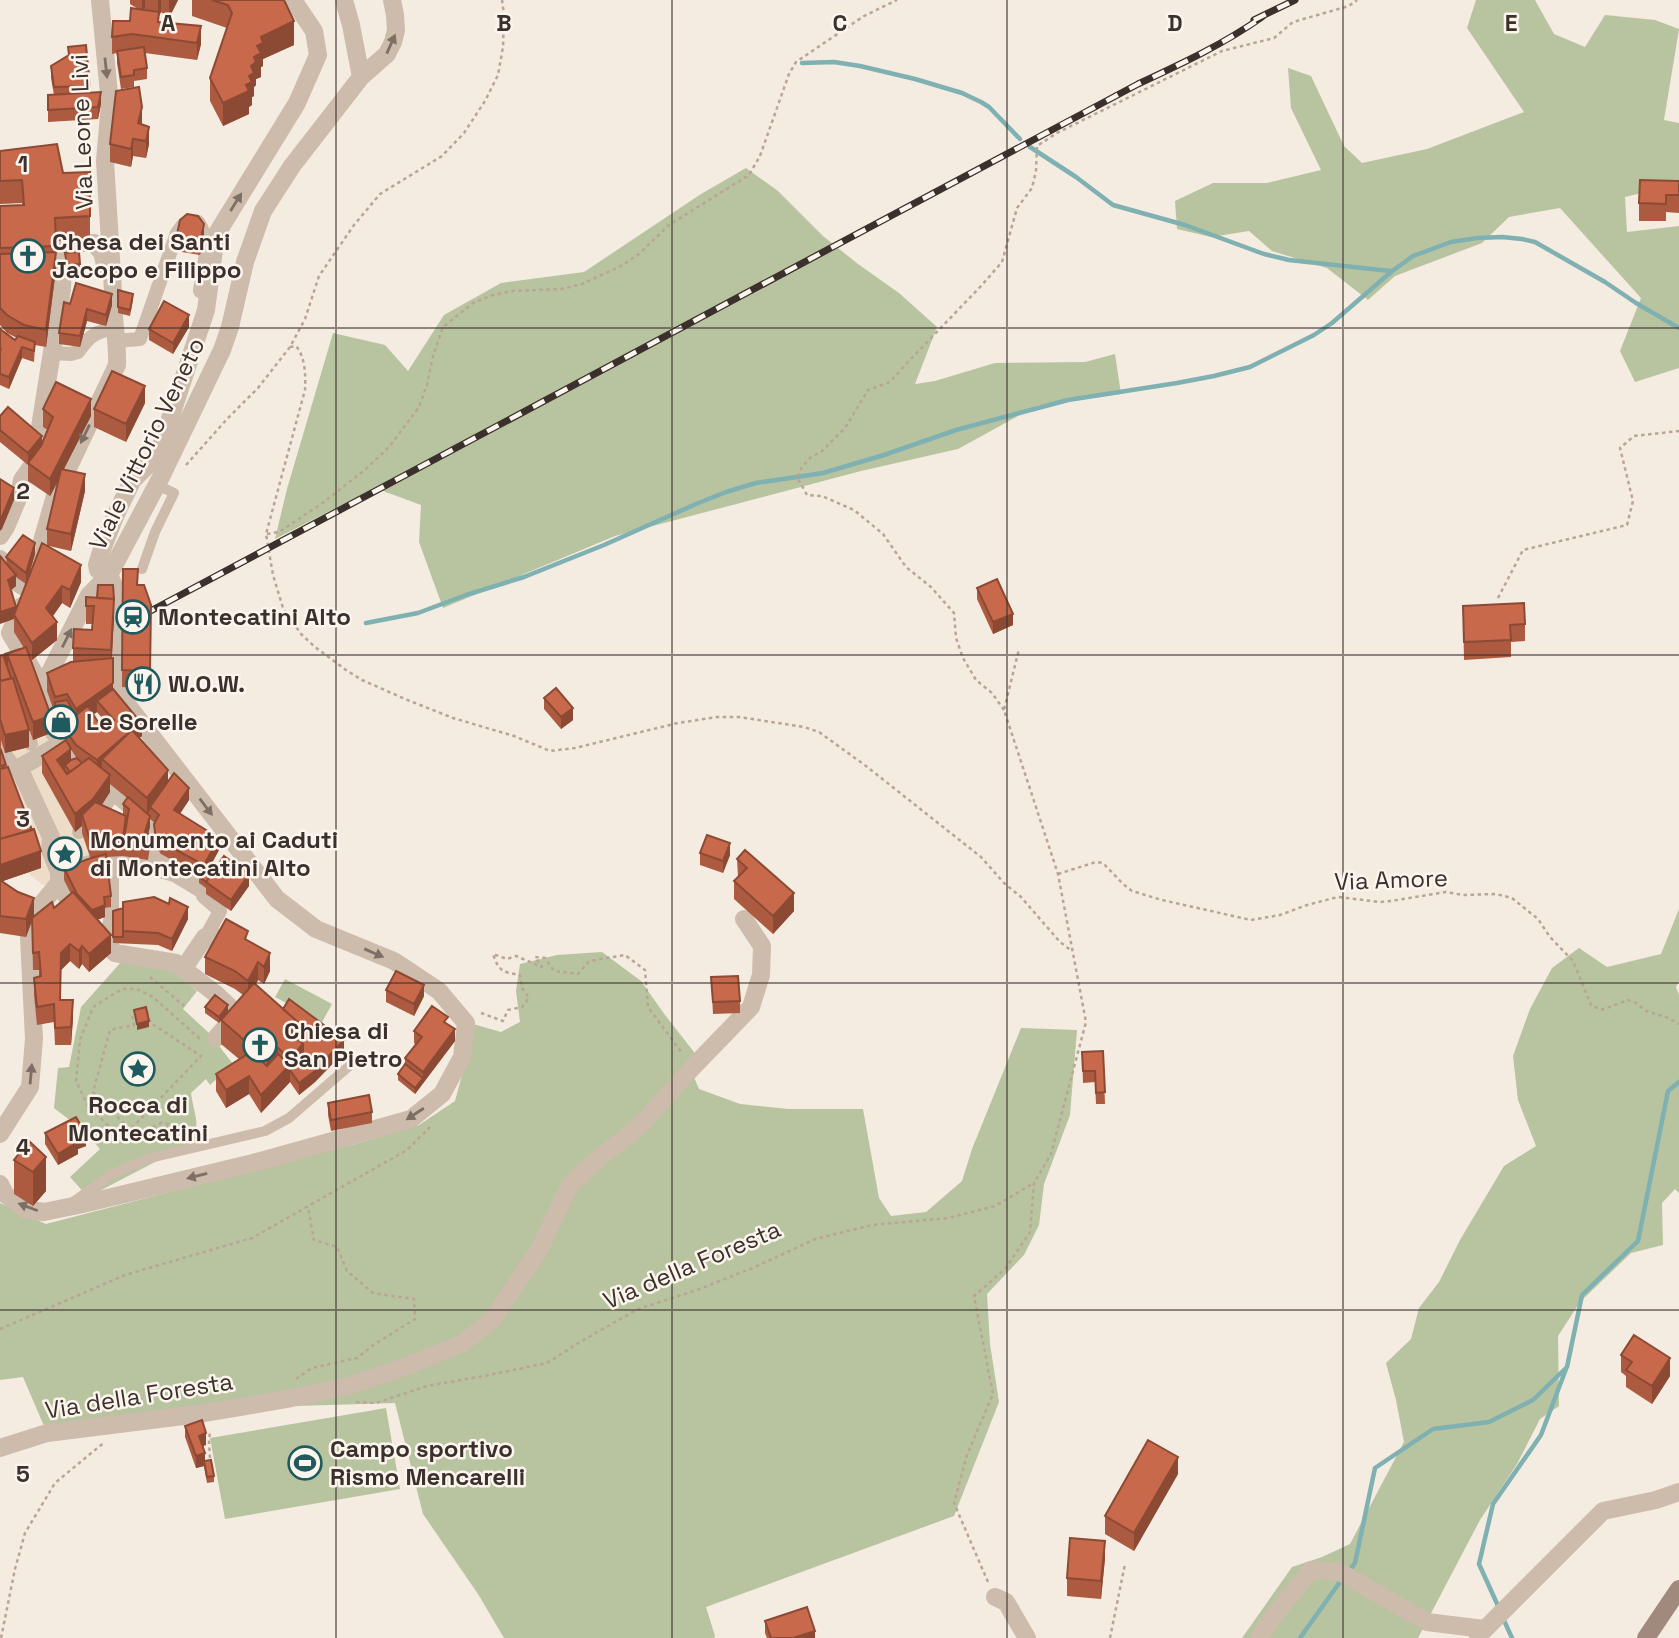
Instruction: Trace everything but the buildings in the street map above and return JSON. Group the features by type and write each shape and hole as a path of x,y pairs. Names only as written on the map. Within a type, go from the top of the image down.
{"main road":[{"path":"1646,1638 1679,1589"}],"street":[{"name":"Via Leone Livi","path":"9,630 28,589 55,496 117,365 105,161 110,104 100,0"},
{"path":"0,1184 5,1194 24,1209 44,1212 253,1163 411,1119 442,1094 462,1057 466,1024 439,990 394,961 316,929 277,899 144,737 119,694 111,674 119,596 109,575 98,570 97,565 131,481 158,455 206,310 216,235 297,103 318,55 314,31 293,0"},
{"path":"344,0 361,77"},
{"name":"Viale Vittorio Veneto","path":"53,672 89,595 109,575 159,482 222,350 245,262 263,211 292,166 361,77 387,54 393,42 396,24 392,0"},
{"path":"0,536 19,496 22,481 44,449 40,427 45,351 62,289 64,243 94,243 99,239 95,178 99,149 108,123"},
{"path":"45,351 71,354 79,352 88,339 98,332 140,339 177,233 183,225 198,222 206,243 192,349"},
{"path":"94,243 102,253 113,291"},
{"path":"0,559 3,570 19,585 28,589"},
{"path":"9,630 36,676 53,672"},
{"path":"53,672 42,688 61,743 102,773 115,792 150,815 154,826 153,850 173,865 175,873"},
{"path":"19,709 31,744"},
{"path":"0,777 20,770 61,743"},
{"path":"2,750 12,767 20,770 51,837 50,850 69,901 106,943 115,953 176,963 237,1014 208,1038"},
{"path":"79,832 99,814 115,792"},
{"path":"0,1134 30,1087 34,1039 29,937 40,906 59,878 90,863 124,859 175,873 203,890 203,896 220,911 209,931 221,938 217,943 205,937 188,962"},
{"path":"106,943 112,911 112,860"},
{"name":"Via della Foresta","path":"0,1448 47,1433 199,1414 345,1387 405,1367 463,1343 473,1336 492,1320 532,1260 570,1185 642,1123 751,1007 761,975 762,946 744,919"},
{"path":"166,961 169,956 174,956 188,962 201,978 243,1000"},
{"path":"1259,1638 1311,1570 1340,1572 1427,1622 1479,1634 1603,1511 1656,1500 1679,1492"},
{"path":"995,1597 1006,1602 1027,1638"}],"lane":[{"path":"142,569 155,532 174,493 159,482"},
{"path":"64,1208 112,1174 150,1158 265,1131 289,1118 355,1061"}],"path":[{"path":"159,482 171,481 179,474 258,388 290,346 305,319 319,276 354,225 380,194 442,156 464,133 498,75 503,47 502,0"},
{"path":"266,534 279,532 324,502 390,446 419,407 443,327 473,303 493,295 512,291 561,289 582,284 621,266 639,254 669,225 749,176 760,156 789,74 796,62 864,16 897,0"},
{"path":"995,1597 954,1503 967,1455 993,1394 974,1296 1005,1269 1030,1232 1034,1183 1051,1154 1086,1022 1058,874 1004,710 992,693 976,680 963,658 956,638 954,613 931,587 906,567 883,534 854,510 822,496 807,495 797,477 810,458 822,451 845,428 868,390 890,382 1002,262 1017,208 1032,188 1037,146 1057,132 1222,51 1273,38 1293,22 1320,16 1349,6 1357,0"},
{"path":"290,346 296,346 302,356 305,390 266,534 273,575 284,608 301,634 315,647 346,670 395,694 453,718 514,736 550,751 717,717 739,717 804,727 819,732 981,857 1060,942 1072,951"},
{"path":"1498,598 1523,551 1627,525 1633,501 1620,449 1634,436 1679,431"},
{"path":"1004,710 1019,649"},
{"name":"Via Amore","path":"1058,874 1096,862 1103,863 1132,891 1251,920 1280,915 1338,897 1380,902 1446,892 1462,895 1496,894 1512,898 1538,919 1550,937 1573,961 1591,1005 1601,1010 1628,1000 1646,1011 1679,1024"},
{"path":"124,954 184,1006"},
{"path":"481,1013 503,1020 508,1010 522,1007 529,998 522,988 520,975 504,972 497,966 493,954 507,959 516,956 542,967 535,957 545,958 554,971 578,974 589,961 625,955 645,970 648,1007 692,1067"},
{"path":"145,1148 170,1125 161,1123 140,1134 133,1134 130,1130 93,1091 110,1030 134,1025 132,1014 147,1012 151,1023 201,1056 130,1130 118,1135 88,1106 76,1081 80,1040 93,1007 122,989 137,989 153,997 208,1038"},
{"path":"0,1329 125,1275 252,1238 408,1150 436,1121"},
{"name":"Via della Foresta","path":"351,1402 376,1403 427,1386 547,1363 638,1309 697,1290 815,1239 872,1225 948,1218 995,1206 1034,1183"},
{"path":"288,1399 293,1381 312,1368 357,1358 415,1319 414,1299 373,1293 347,1271 337,1247 314,1240 308,1207"},
{"path":"210,1458 211,1430"},
{"path":"1,1638 25,1533 55,1483 101,1445 114,1441"},
{"path":"1110,1638 1125,1564"}],"green space":[{"path":"1476,0 1535,0 1554,34 1585,47 1605,15 1655,20 1679,29 1664,120 1679,123 1679,184 1625,197 1627,232 1679,226 1679,368 1635,382 1620,351 1641,298 1560,208 1509,217 1482,243 1395,276 1368,300 1327,268 1272,251 1249,231 1211,237 1177,229 1175,201 1213,183 1267,183 1321,170 1291,108 1288,68 1311,76 1344,146 1362,163 1427,149 1524,112 1467,28"},
{"path":"746,168 778,191 823,236 899,293 937,327 915,384 935,381 995,363 1085,362 1115,354 1121,394 1036,406 958,449 861,471 615,536 443,608 419,542 421,505 375,488 275,539 333,333 385,345 408,371 444,315 501,283 584,272 701,194"},
{"path":"1679,909 1679,981 1676,987 1679,995 1679,1193 1675,1189 1662,1203 1663,1245 1631,1253 1580,1302 1558,1336 1559,1406 1540,1419 1517,1464 1480,1520 1418,1638 1242,1638 1292,1567 1350,1544 1404,1442 1386,1363 1411,1339 1419,1308 1439,1282 1460,1240 1504,1166 1536,1146 1518,1100 1513,1056 1530,1009 1552,968 1579,948 1607,967 1661,954"},
{"path":"602,952 641,981 694,1052 693,1075 699,1089 740,1104 788,1109 863,1109 879,1198 891,1216 926,1212 962,1181 972,1149 1021,1028 1077,1030 1070,1115 1044,1184 1039,1225 1024,1255 987,1294 990,1344 999,1402 954,1516 706,1607 714,1638 504,1638 478,1594 423,1514 395,1403 229,1408 47,1433 23,1377 0,1380 0,1203 46,1224 419,1125 455,1101 473,1024 501,1032 520,1022 516,991 520,964 557,955"},
{"path":"122,961 173,971 197,991 183,1009 209,1033 233,1064 210,1085 206,1079 191,1093 196,1121 195,1141 88,1197 70,1177 100,1149 84,1131 54,1108 58,1068 69,1067 81,1007"},
{"path":"285,979 332,1004 322,1022 275,997"},
{"name":"Campo sportivo Rismo Mencarelli","path":"386,1408 400,1489 225,1519 210,1438"}],"shaded area":[{"path":"51,733 90,857 64,880 43,885 28,873 41,868 6,771 5,753"}],"waterway":[{"path":"802,63 834,62 860,66 962,93 989,107 1020,139"},
{"path":"1030,147 1113,205 1185,225 1264,254 1289,260 1390,271"},
{"path":"366,623 418,613 524,577 696,504 756,483 823,473 956,430 1068,400 1177,383 1250,367 1332,323 1413,256 1451,242 1502,237 1535,242 1679,328"},
{"path":"1348,1572 1355,1563 1375,1468 1433,1429 1489,1422 1533,1400 1567,1367 1582,1295 1638,1241 1668,1091 1679,1082"},
{"path":"1499,1608 1479,1564 1493,1504 1541,1435 1566,1369"},
{"path":"1300,1638 1342,1579"},
{"path":"1502,1616 1512,1638"}],"railway":[{"path":"1254,20 1295,0"},
{"path":"143,615 1138,84 1202,53 1262,17"}],"place":[{"name":"Chesa dei Santi Jacopo e Filippo","path":"28,256"},
{"name":"Montecatini Alto","path":"133,617"},
{"name":"W.O.W.","path":"143,684"},
{"name":"Le Sorelle","path":"61,722"},
{"name":"Monumento ai Caduti di Montecatini Alto","path":"65,854"},
{"name":"Chiesa di San Pietro","path":"260,1045"},
{"name":"Rocca di Montecatini","path":"138,1069"},
{"name":"Campo sportivo Rismo Mencarelli","path":"305,1463"}]}
